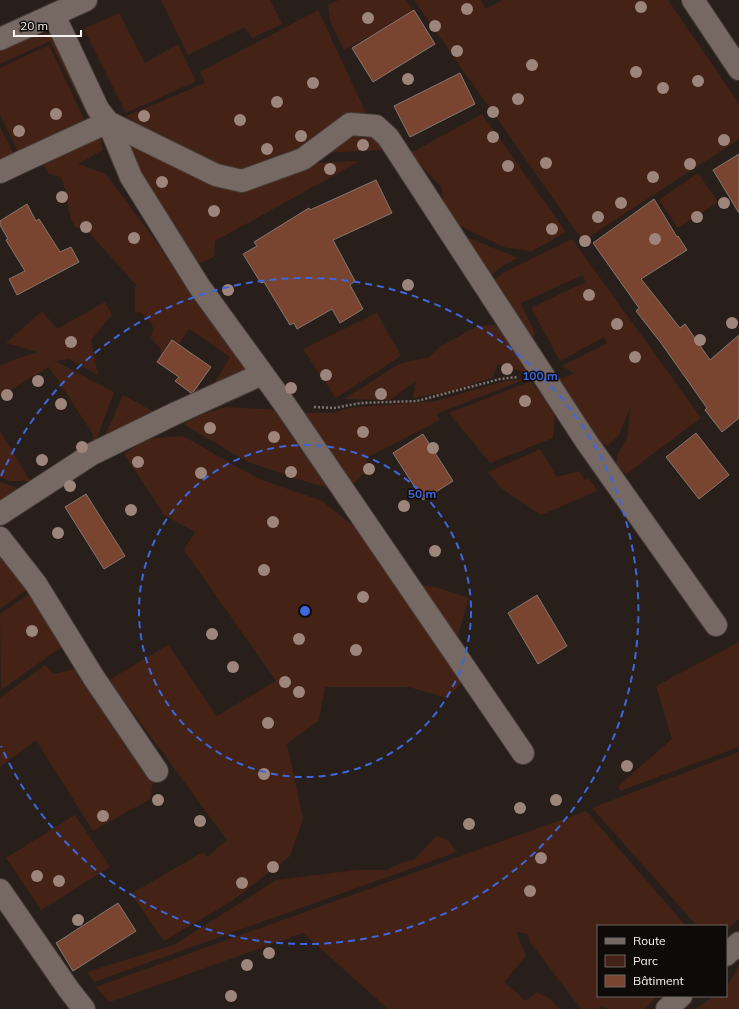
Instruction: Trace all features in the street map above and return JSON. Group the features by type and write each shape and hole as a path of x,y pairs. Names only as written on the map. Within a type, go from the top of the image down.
{"street":[{"path":"0,39 86,0"},
{"path":"693,0 736,57"},
{"path":"54,15 98,109 108,122 131,177 199,286 286,406 523,753"},
{"path":"0,172 108,122"},
{"path":"108,122 216,176 242,181 302,159 350,124 376,126 388,137 586,441 716,625"},
{"path":"0,514 92,454 174,414 262,374"},
{"path":"0,538 36,584 94,678 157,771"},
{"path":"0,890 69,990 84,1009"},
{"path":"727,954 739,943"},
{"path":"667,1009 680,997"}],"path":[{"path":"286,406 334,408 361,403 417,401 500,379 542,375"}],"green space":[{"path":"161,0 270,0 282,24 252,38 245,27 188,55"},
{"path":"339,0 406,0 414,12 344,50 330,21 328,5"},
{"path":"414,0 481,0 486,9 503,0 668,0 739,104 739,139 583,241"},
{"path":"318,10 368,117 298,153 237,172 165,141 126,116 205,83 200,72"},
{"path":"119,13 145,63 178,44 196,81 126,113 84,29"},
{"path":"49,33 63,43 91,100 92,125 50,41 0,64 0,50 25,37"},
{"path":"49,45 85,121 18,152 0,115 0,68"},
{"path":"482,114 566,232 532,251 507,248 446,218 441,186 409,154"},
{"path":"0,127 14,155 0,162"},
{"path":"98,130 103,150 78,164 106,174 253,373 201,405 193,400 197,387 208,394 230,357 189,329 171,356 178,362 167,368 165,366 160,348 151,338 153,328 151,323 141,313 135,313 135,287 137,286 86,229 75,227 70,215 61,177 49,174 39,157"},
{"path":"353,131 378,139 385,148 383,150 321,153"},
{"path":"131,138 214,184 308,163 360,161 215,241 214,257 195,265 116,163"},
{"path":"698,173 718,202 678,228 659,200"},
{"path":"454,232 518,258 504,265 484,281"},
{"path":"572,239 701,418 626,474 617,467 617,456 627,438 631,406 619,435 607,446 597,442 552,376 564,378 574,373 562,366 607,343 604,337 560,361 531,308 585,282 583,275 521,303 535,334 526,346 489,283 505,272"},
{"path":"105,302 112,315 91,340 98,375 69,359 55,361 114,392 92,451 93,434 49,367 0,396 0,366 38,352 6,343 42,311 57,329"},
{"path":"377,313 401,356 336,398 303,349"},
{"path":"496,325 533,370 524,372 498,364 492,378 447,392 413,398 416,381 390,400 344,399 399,364 429,357 441,346 478,326"},
{"path":"525,379 436,414 440,420 366,458 368,469 352,485 300,413 334,413 348,408 436,401 505,381"},
{"path":"531,381 555,412 553,438 490,463 449,413"},
{"path":"123,395 156,413 100,447"},
{"path":"226,407 280,410 332,489 246,461 183,424 202,415"},
{"path":"0,430 30,481 10,481 0,477"},
{"path":"183,436 257,478 322,501 356,528 409,583 435,587 469,598 458,635 470,674 447,698 409,687 325,687 319,720 287,744 303,819 290,856 233,900 164,941 131,894 203,852 207,857 227,840 109,680 168,645 217,716 276,681 184,550 195,532 164,515 124,454 146,439"},
{"path":"540,449 557,477 580,471 584,480 590,479 597,491 541,515 501,488 488,472"},
{"path":"0,482 26,491 0,506"},
{"path":"0,551 28,589 0,609"},
{"path":"29,594 63,646 1,690 0,614"},
{"path":"739,642 739,747 620,791 618,786 672,739 656,686"},
{"path":"45,665 54,674 79,668 153,781 150,799 93,831 36,740 0,767 0,698"},
{"path":"739,752 739,918 727,930 727,925 696,925 592,808"},
{"path":"586,811 685,925 597,925 597,997 657,997 644,1009 609,1009 602,1006 597,1009 581,1009 530,942 528,934 516,932 526,956 504,982 526,1001 537,992 550,999 559,1009 388,1009 303,933 110,1002 96,987"},
{"path":"75,815 110,867 41,910 6,858"},
{"path":"436,836 448,840 457,852 94,982 87,972 174,945 276,880 357,870 387,870 403,862 414,860"},
{"path":"739,966 739,1009 696,1009 713,997 727,997 727,986"}],"building":[{"path":"414,10 435,44 373,82 352,48"},
{"path":"460,73 475,104 410,137 394,106"},
{"path":"739,154 739,213 713,170"},
{"path":"376,180 392,213 333,240 355,281 350,285 363,309 340,323 332,309 297,329 294,323 290,325 264,282 261,283 243,254 257,246 254,242 309,208 310,210"},
{"path":"654,199 677,237 678,236 687,250 641,279 680,328 685,324 710,360 739,335 739,418 722,432 705,410 707,408 661,343 636,311 639,308 593,243"},
{"path":"27,204 36,221 39,219 60,252 71,247 79,262 17,295 9,279 25,271 6,240 8,239 0,225 0,221"},
{"path":"172,340 211,367 191,393 175,381 179,377 157,362"},
{"path":"696,433 729,475 699,499 666,457"},
{"path":"423,434 453,481 423,500 393,453"},
{"path":"86,494 125,556 104,569 65,507"},
{"path":"537,595 567,646 538,664 508,613"},
{"path":"118,903 136,931 73,971 56,943"}]}
